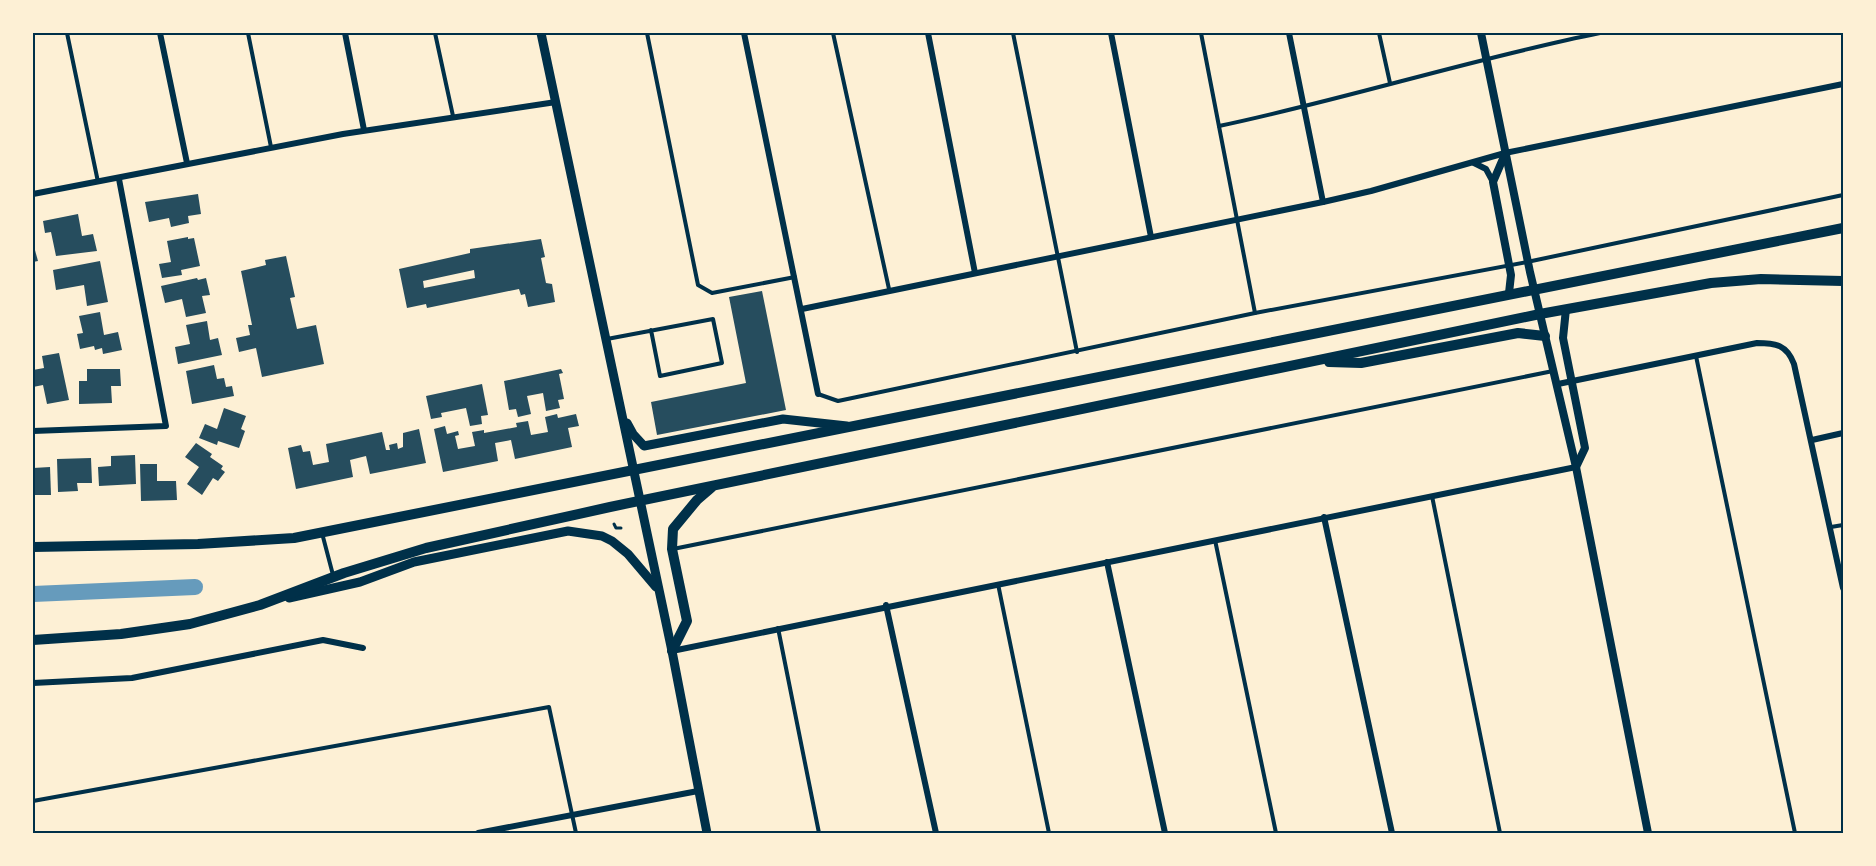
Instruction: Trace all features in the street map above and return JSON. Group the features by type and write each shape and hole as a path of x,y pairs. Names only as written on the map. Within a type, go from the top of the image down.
{"main road":[{"path":"541,33 672,651 707,833"},
{"path":"33,547 242,542 322,532 1533,288 1843,228"},
{"path":"260,605 334,577 426,548 640,501 1540,314 1640,294 1734,280 1843,281"},
{"path":"1308,362 1361,363 1524,332 1545,336"},
{"path":"621,410 633,435 644,446 783,419 847,426"},
{"path":"672,651 687,621 672,549 673,529 696,500 713,486"},
{"path":"33,640 158,629 327,591 414,562 568,531 602,536 612,541 628,554 658,588"}],"street":[{"path":"160,33 187,163"},
{"path":"345,33 364,130"},
{"path":"744,33 796,277 818,394"},
{"path":"928,33 975,273"},
{"path":"1111,33 1151,237"},
{"path":"1289,33 1323,202"},
{"path":"1481,33 1527,262 1576,467 1648,833"},
{"path":"801,309 1323,202 1505,153 1843,84"},
{"path":"33,194 364,130 556,102"},
{"path":"1493,182 1505,153"},
{"path":"1473,163 1486,169 1493,182 1509,265 1511,282 1509,293"},
{"path":"33,432 166,426 119,179"},
{"path":"1566,309 1563,338 1585,448 1576,467"},
{"path":"1558,384 1757,343 1783,346 1789,352 1794,364 1843,588"},
{"path":"1812,440 1843,433"},
{"path":"672,651 1576,467"},
{"path":"1324,517 1392,833"},
{"path":"1107,562 1165,833"},
{"path":"886,606 936,833"},
{"path":"33,683 132,678 323,640 363,648"},
{"path":"480,833 698,791"}],"lane":[{"path":"67,33 98,182"},
{"path":"248,33 271,147"},
{"path":"435,33 453,116"},
{"path":"647,33 698,285 712,293 796,277"},
{"path":"833,33 889,290"},
{"path":"1013,33 1077,352"},
{"path":"1201,33 1255,313"},
{"path":"1379,33 1390,83"},
{"path":"1219,126 1304,108 1486,58 1600,33"},
{"path":"818,394 838,400 1077,352 1255,313 1527,262 1843,195"},
{"path":"606,339 651,330 713,318 722,363 660,376 651,330"},
{"path":"1696,356 1795,833"},
{"path":"672,549 1554,370"},
{"path":"1432,496 1500,833"},
{"path":"1831,527 1843,525"},
{"path":"322,532 334,577"},
{"path":"1215,540 1276,833"},
{"path":"998,584 1049,833"},
{"path":"778,628 819,833"},
{"path":"33,801 549,707 576,833"}],"path":[{"path":"614,524 616,528 621,528"}],"building":[{"path":"198,194 201,214 188,216 189,223 171,227 169,218 149,222 145,202"},
{"path":"78,214 82,236 93,234 97,251 56,256 51,232 45,233 43,221"},
{"path":"188,237 188,239 194,238 200,266 181,270 182,275 162,278 159,264 171,262 167,241"},
{"path":"541,239 545,257 541,258 546,283 552,284 555,302 528,307 525,294 521,295 519,289 427,308 426,304 407,308 399,269 470,253 470,249","holes":["474,270 475,278 424,288 423,281"]},
{"path":"33,243 38,261 33,262"},
{"path":"286,256 295,297 290,298 297,329 316,325 324,364 262,377 256,348 239,352 236,338 250,335 248,325 252,325 241,271 266,265 265,260"},
{"path":"100,261 108,302 87,306 84,285 56,290 53,270"},
{"path":"197,278 198,280 206,278 210,295 202,296 206,313 186,317 182,299 165,303 161,286"},
{"path":"762,291 786,410 657,435 651,402 746,383 729,297"},
{"path":"100,312 104,335 118,332 122,350 103,354 102,348 95,350 94,346 80,349 77,334 83,333 79,316"},
{"path":"207,321 210,340 218,338 222,355 178,364 175,347 190,344 186,325"},
{"path":"59,353 69,400 47,404 43,385 33,387 33,370 44,368 42,356"},
{"path":"214,365 217,379 224,378 226,387 232,386 234,396 192,404 186,371"},
{"path":"87,369 120,369 121,386 111,386 112,403 79,404 79,381 87,381"},
{"path":"561,369 563,373 559,374 564,399 558,400 560,408 546,411 543,393 527,396 531,414 518,417 516,409 509,410 504,381"},
{"path":"482,384 488,415 481,416 482,424 470,426 466,408 441,413 442,417 431,419 426,396"},
{"path":"224,408 246,416 241,429 245,431 239,448 218,441 217,445 199,438 205,424 217,429"},
{"path":"557,414 558,418 576,414 579,426 568,428 572,447 515,459 511,440 495,443 498,461 443,472 434,429 445,426 447,434 458,431 459,435 455,436 458,449 475,446 472,432 484,430 484,433 517,427 516,423 528,421 531,435 548,432 545,417"},
{"path":"419,429 426,463 370,474 366,456 350,460 353,477 296,489 288,448 301,445 303,452 310,451 313,465 329,462 326,444 382,432 386,450 390,450 389,445 397,443 398,449 403,447 403,433"},
{"path":"196,443 212,454 210,457 223,466 221,469 225,472 218,481 213,478 202,495 187,484 199,467 185,457"},
{"path":"135,455 136,484 99,486 98,467 111,466 111,456"},
{"path":"91,458 92,483 77,483 78,491 58,492 57,459"},
{"path":"140,464 157,464 157,481 176,481 177,500 141,501"},
{"path":"50,467 51,495 33,495 33,468"}],"waterway":[{"path":"33,594 195,587"}]}
